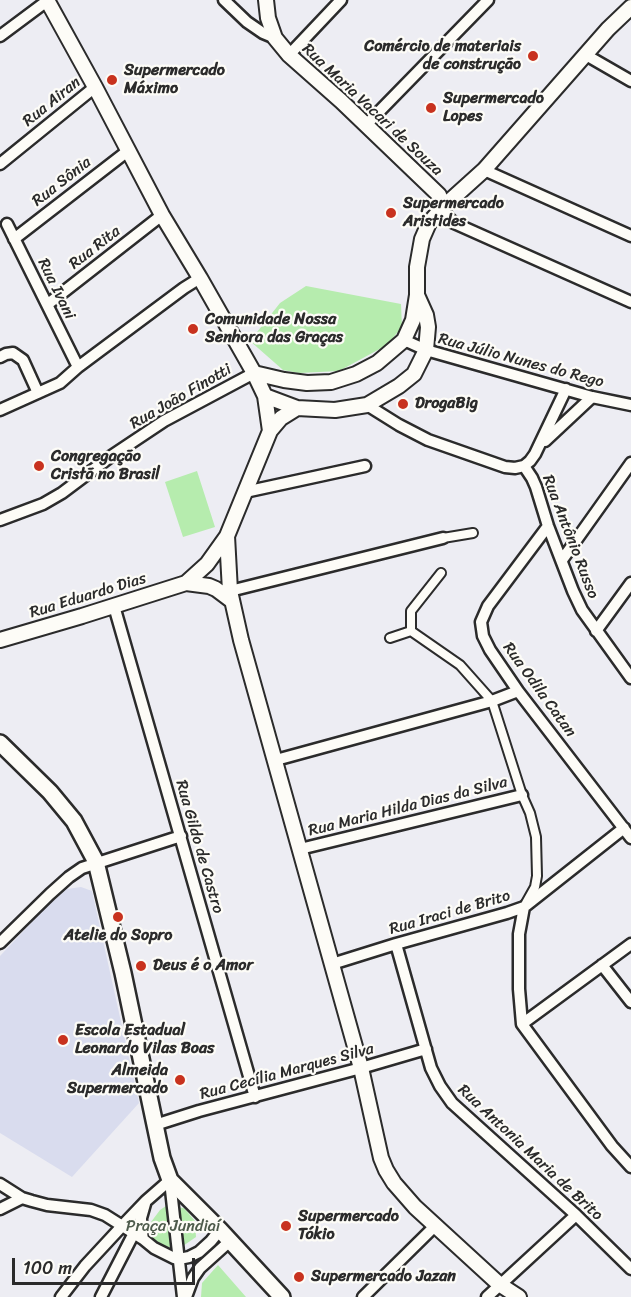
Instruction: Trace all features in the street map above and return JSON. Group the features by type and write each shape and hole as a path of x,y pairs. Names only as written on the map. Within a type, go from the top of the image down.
{"main road":[{"path":"0,743 50,792 74,821 96,862 123,974 162,1158 170,1180 282,1297"}],"street":[{"path":"0,36 47,0 162,215 254,373 265,396 270,431"},
{"path":"224,0 247,22 275,38"},
{"path":"266,0 268,18 275,38"},
{"path":"290,55 341,0"},
{"path":"366,125 488,0"},
{"path":"254,373 307,383 331,382 356,374 377,363 404,340 413,320 417,295 417,267 422,239 429,224 443,207 484,170 631,7"},
{"name":"Rua Maria Vacari de Souza","path":"275,38 290,55 439,195 443,207"},
{"path":"586,55 631,81"},
{"name":"Rua Airan","path":"0,164 95,87"},
{"name":"Rua Sônia","path":"14,239 129,150"},
{"path":"484,170 631,236"},
{"path":"443,207 454,223 631,302"},
{"name":"Rua Rita","path":"48,304 162,215"},
{"name":"Rua Ivani","path":"7,224 78,368"},
{"path":"0,410 60,383 200,278"},
{"path":"265,396 297,408 335,410 367,405 399,386 414,374 426,350 428,338 426,315 417,295"},
{"name":"Rua Júlio Nunes do Rego","path":"404,340 426,350 592,397 631,405"},
{"path":"0,357 13,353 23,360 38,393"},
{"name":"Rua João Finotti","path":"0,520 43,504 156,426 254,373"},
{"path":"367,405 428,440 458,452 515,468 524,466 530,461 566,389"},
{"path":"540,445 592,397"},
{"path":"297,408 281,418 270,431 227,536 231,596 241,640 361,1068 381,1158 386,1170 415,1207 499,1284 519,1297"},
{"path":"562,560 631,463"},
{"path":"245,492 365,466"},
{"name":"Rua Antônio Russo","path":"524,466 532,477 582,610 631,678"},
{"name":"Rua Odila Catan","path":"549,525 488,606 481,622 483,636 518,691 631,838"},
{"path":"231,596 443,538 472,533"},
{"name":"Rua Eduardo Dias","path":"186,583 207,564 227,536"},
{"path":"411,631 411,610 441,573"},
{"name":"Rua Eduardo Dias","path":"0,640 186,583 209,585 231,596"},
{"path":"596,631 631,583"},
{"name":"Rua Gildo de Castro","path":"114,606 255,1097"},
{"path":"390,638 411,631"},
{"path":"411,631 460,665 492,701 537,837 535,887 524,907 519,934 519,989 522,1024 612,1146 631,1167"},
{"path":"276,760 492,701 518,691"},
{"name":"Rua Maria Hilda Dias da Silva","path":"300,849 522,795"},
{"name":"Rua Iraci de Brito","path":"332,964 507,914 524,907 624,828"},
{"path":"0,943 69,877 82,868 181,836"},
{"name":"Rua Antonia Maria de Brito","path":"396,944 431,1068 452,1103 576,1215 631,1269"},
{"path":"522,1024 631,944"},
{"path":"602,965 631,1002"},
{"name":"Rua Cecília Marques Silva","path":"155,1125 426,1049"},
{"path":"61,1297 123,1225 170,1180"},
{"path":"170,1180 185,1297"},
{"path":"0,1184 22,1198 47,1205 90,1210 105,1215 154,1248 179,1259 199,1252 211,1241 225,1236"},
{"path":"0,1209 22,1198"},
{"path":"101,1297 118,1263 139,1236 146,1201"},
{"path":"487,1297 576,1215"},
{"path":"363,1297 436,1225"},
{"path":"185,1297 193,1278 225,1236"},
{"path":"101,1249 118,1263"}],"shaded area":[{"name":"Escola Estadual Leonardo Vilas Boas","path":"81,887 92,891 139,1103 72,1177 0,1133 0,956 50,903 67,889"}],"green space":[{"path":"306,286 401,304 402,327 387,345 339,371 299,373 283,370 250,341 280,303"},
{"path":"197,471 215,527 183,537 165,482"},
{"name":"Praça Jundiaí","path":"166,1206 184,1208 195,1221 196,1237 180,1248 154,1243 151,1238 151,1222"},
{"path":"218,1265 246,1297 201,1297 202,1283"}],"place":[{"name":"Comércio de materiais de construção","path":"533,56"},
{"name":"Supermercado Máximo","path":"112,80"},
{"name":"Supermercado Lopes","path":"431,108"},
{"name":"Supermercado Aristides","path":"391,213"},
{"name":"Comunidade Nossa Senhora das Graças","path":"193,329"},
{"name":"DrogaBig","path":"403,404"},
{"name":"Congregação Cristã no Brasil","path":"39,466"},
{"name":"Atelie do Sopro","path":"118,917"},
{"name":"Deus é o Amor","path":"141,966"},
{"name":"Escola Estadual Leonardo Vilas Boas","path":"63,1040"},
{"name":"Almeida Supermercado","path":"180,1080"},
{"name":"Supermercado Tókio","path":"286,1226"},
{"name":"Supermercado Jazan","path":"299,1277"}]}
